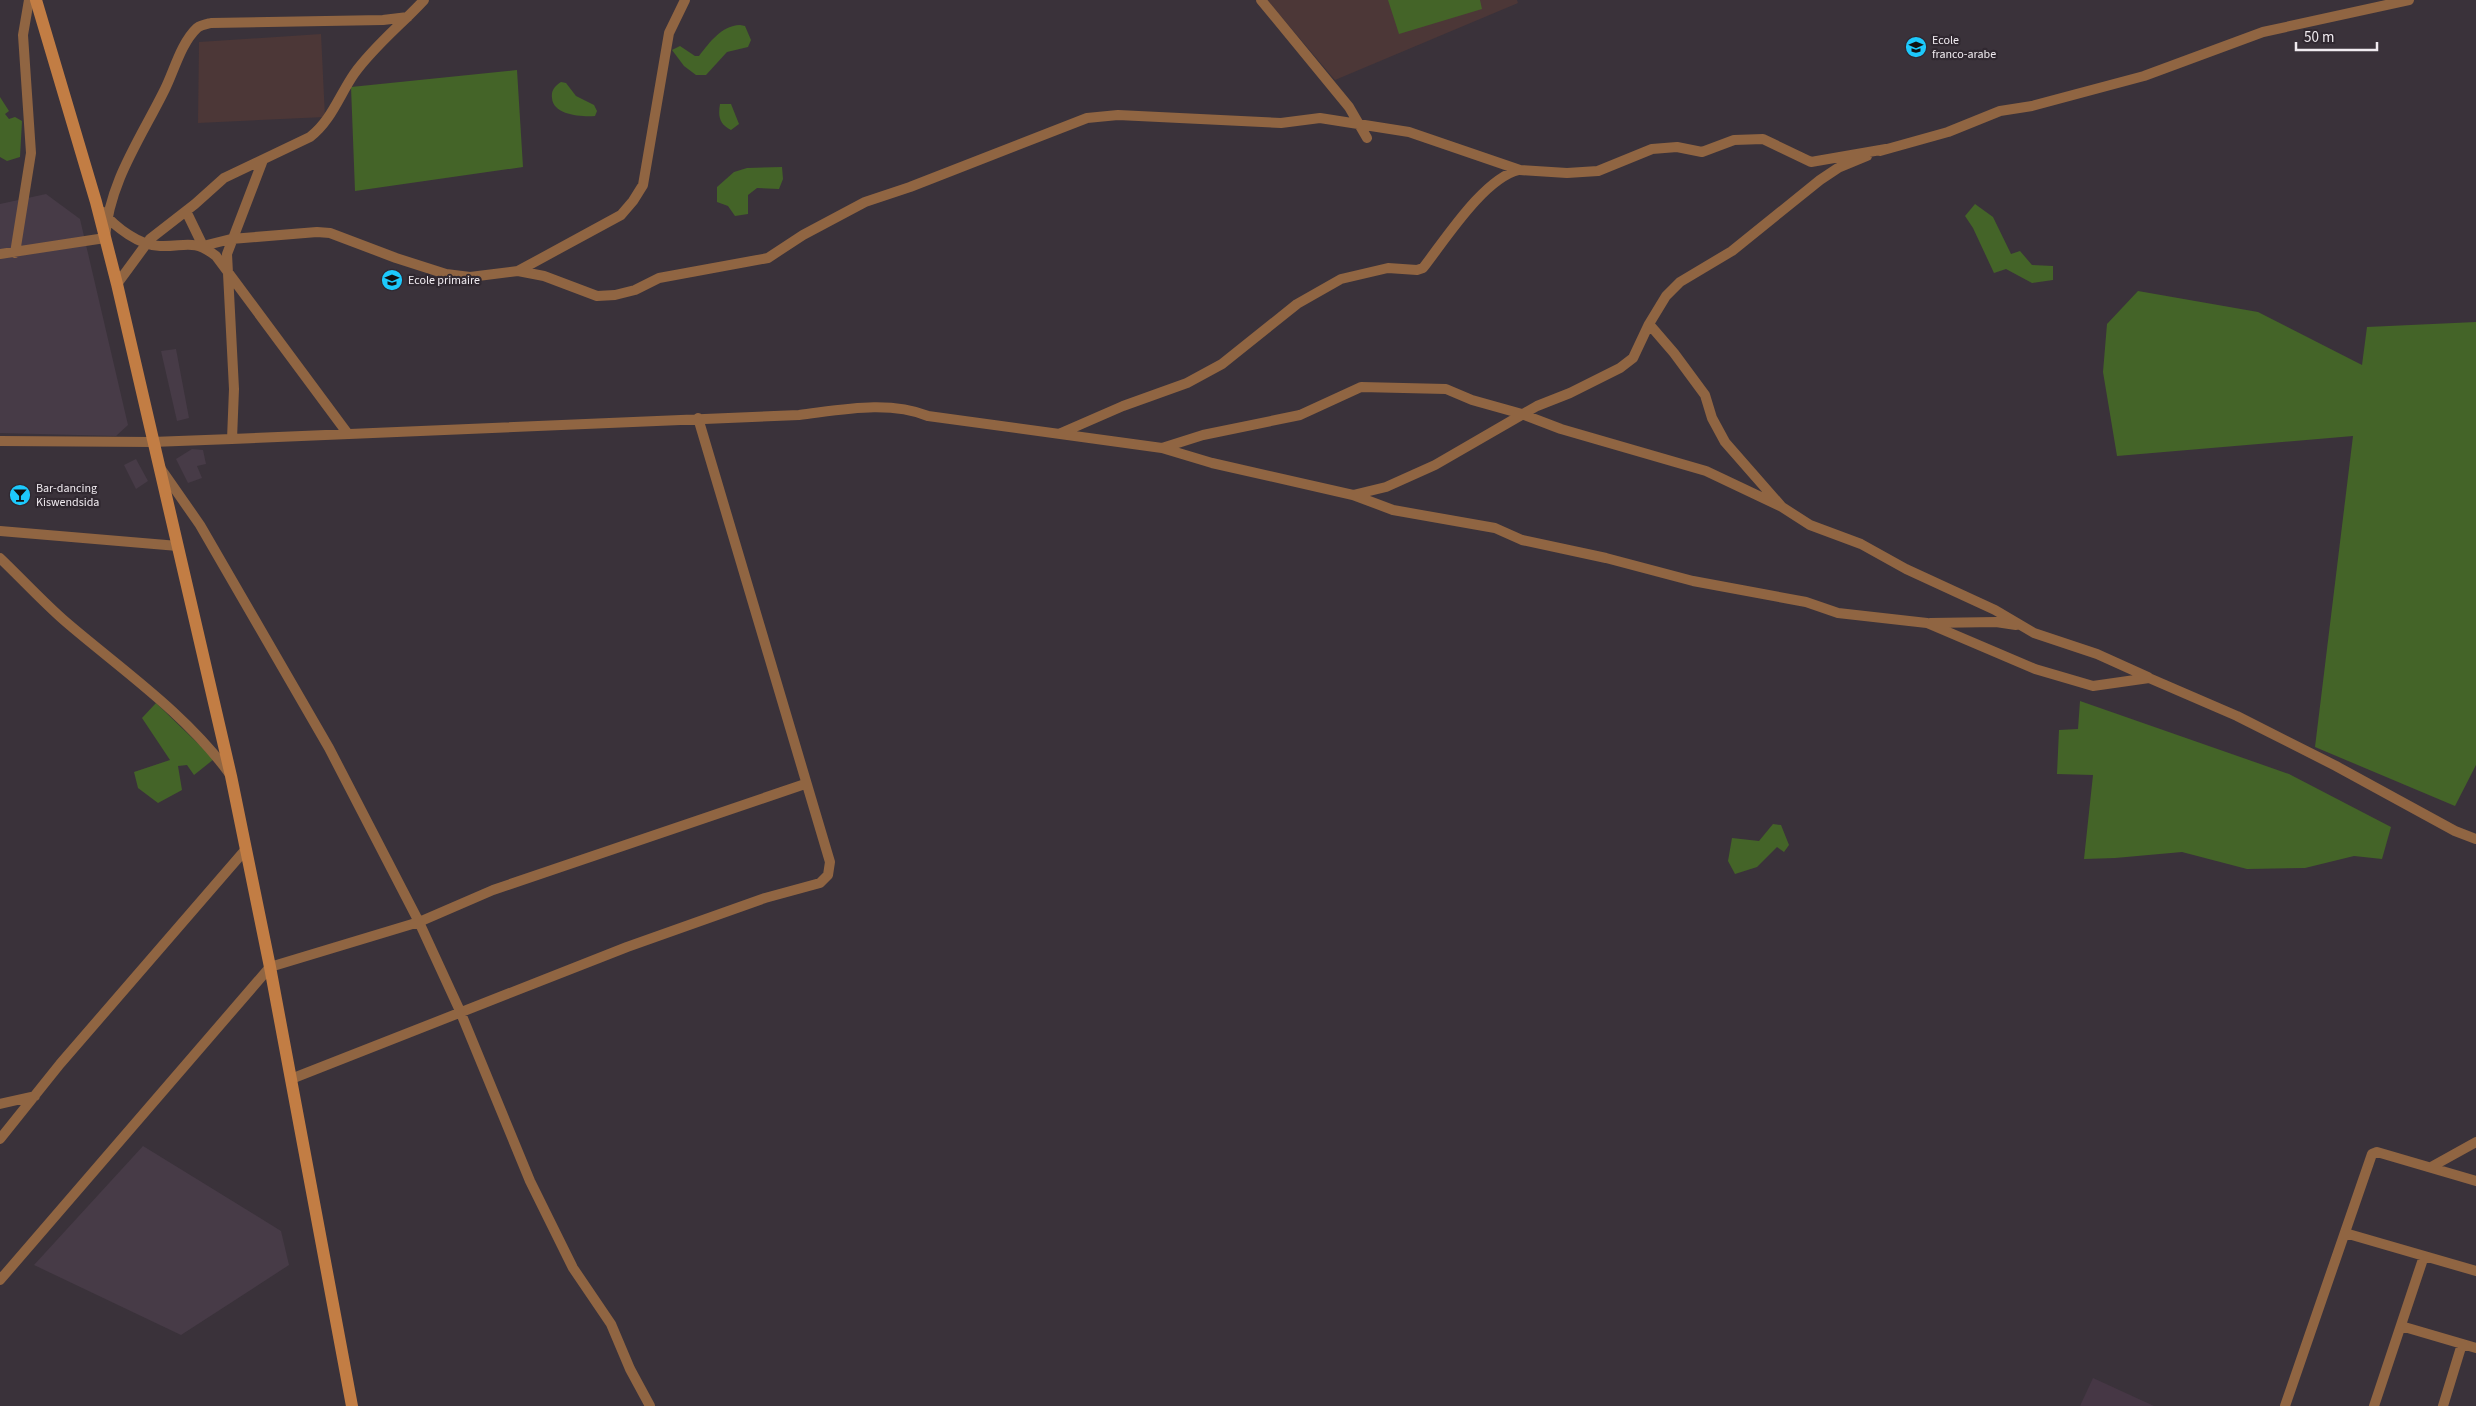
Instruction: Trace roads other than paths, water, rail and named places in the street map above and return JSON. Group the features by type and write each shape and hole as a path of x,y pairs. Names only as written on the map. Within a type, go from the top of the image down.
{"main road":[{"path":"36,0 96,202 117,284 152,442 231,776 270,967 352,1406"}],"street":[{"path":"15,253 31,152 23,35 29,0"},
{"path":"117,284 146,244 224,178 310,137 322,128 330,118 334,104 355,73 375,49 424,0"},
{"path":"518,272 621,215 634,201 643,185 669,33 685,0"},
{"path":"1262,0 1349,107 1367,138"},
{"path":"96,202 106,216 123,230 146,244 158,246 203,246 231,239 317,232 330,233 396,258 446,274 470,277 518,272 544,276 597,296 615,295 634,290 659,278 768,258 803,234 882,195 910,187 1087,118 1118,116 1281,123 1320,118 1409,132 1520,170 1567,173 1598,170 1652,148 1677,147 1702,152 1734,140 1763,139 1811,162 1886,148 1948,132 2000,112 2032,106 2144,76 2264,32 2409,0"},
{"path":"0,254 105,238 106,216 126,159 164,91 188,41 198,27 211,23 346,21 408,17"},
{"path":"1353,495 1386,487 1435,465 1522,414 1620,368 1633,358 1638,351 1649,324 1666,296 1680,282 1732,251 1820,180 1838,168 1886,148"},
{"path":"232,439 234,389 227,254 231,239 263,160"},
{"path":"1059,434 1123,406 1187,383 1222,364 1297,304 1341,279 1388,268 1417,270 1423,268 1458,219 1506,173 1520,170"},
{"path":"186,211 203,246 216,256 348,434"},
{"path":"1649,324 1674,353 1705,396 1712,418 1725,442 1782,507"},
{"path":"1162,448 1202,435 1300,414 1361,387 1446,389 1472,400 1706,471 1782,507 1810,525 1861,544 1906,569 1995,610 2034,633 2097,654 2237,716 2336,766 2455,831 2476,838"},
{"path":"0,442 152,442 799,415 891,407 909,408 928,416 1162,448 1212,463 1353,495 1393,510 1495,528 1522,540 1606,558 1692,581 1806,602 1838,613 1927,623 1996,622 2022,626"},
{"path":"291,1079 626,947 765,898 820,883 828,875 830,862 805,784 698,418"},
{"path":"157,463 200,526 329,748 419,922 460,1011 530,1181 573,1268 611,1324 630,1369 650,1406"},
{"path":"0,531 178,546"},
{"path":"0,558 65,621 149,690 214,752 231,776"},
{"path":"1927,623 1956,637 1979,643 2035,669 2093,686 2149,678"},
{"path":"0,1280 270,967 419,922 493,890 805,784"},
{"path":"0,1139 60,1064 246,850"},
{"path":"0,1104 35,1096"},
{"path":"2431,1168 2476,1142"},
{"path":"2285,1406 2372,1154 2377,1152 2476,1181"},
{"path":"2345,1233 2476,1271"},
{"path":"2374,1406 2424,1256"},
{"path":"2401,1326 2476,1348"},
{"path":"2443,1406 2462,1344"}],"place":[{"name":"Ecole franco-arabe","path":"1916,47"},
{"name":"Ecole primaire","path":"392,280"},
{"name":"Bar-dancing Kiswendsida","path":"20,495"}]}
